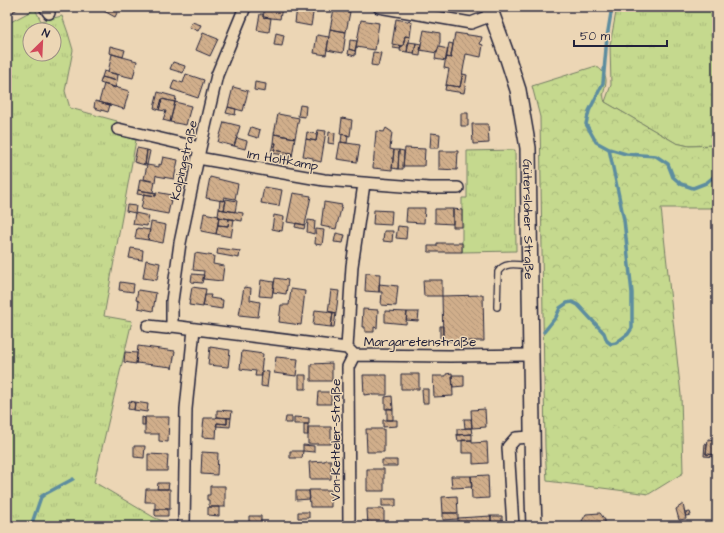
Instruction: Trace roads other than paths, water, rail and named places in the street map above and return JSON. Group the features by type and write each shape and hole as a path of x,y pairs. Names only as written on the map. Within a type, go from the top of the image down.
{"main road":[{"name":"Gütersloher Straße","path":"490,11 518,90 528,148 530,355 534,526"}],"street":[{"name":"Kolpingstraße","path":"172,326 172,301 180,243 199,153 217,75 245,7"},
{"path":"379,7 471,23 490,11"},
{"name":"Im Holtkamp","path":"118,129 199,153 324,180 429,188 458,188"},
{"path":"350,352 352,266 364,184"},
{"path":"148,326 167,328 172,326 194,329 186,409 184,523"},
{"name":"Margaretenstraße","path":"194,329 350,352 450,356 530,355"},
{"name":"Von-Ketteler-Straße","path":"350,352 348,367 350,526"},
{"path":"512,526 508,447 516,438 532,437"}],"lane":[{"path":"497,307 498,272 500,268 505,265 530,266"}],"waterway":[{"path":"612,7 607,37 603,83 589,111 586,124 596,142 609,149 626,154 656,156 668,164 673,177 681,184 693,188 706,183 717,174"},
{"path":"544,332 556,317 560,308 567,303 572,302 578,305 604,333 607,341 611,344 616,343 628,334 632,328 632,293 624,220 609,149"},
{"path":"31,526 41,497 73,479"}]}
